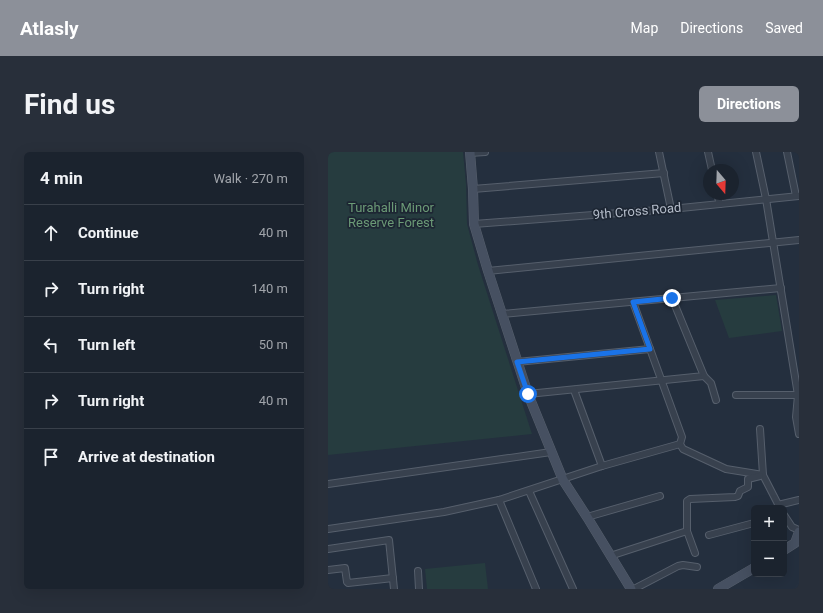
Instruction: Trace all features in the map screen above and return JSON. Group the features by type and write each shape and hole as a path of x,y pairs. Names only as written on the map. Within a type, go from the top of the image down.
{"street":[{"path":"486,152 470,153 474,224 528,394 563,480 610,556 633,589 678,566 683,565 697,567"},
{"path":"659,152 671,209"},
{"path":"708,152 711,164"},
{"path":"756,152 766,199 798,394 799,434"},
{"path":"787,152 797,196"},
{"path":"473,189 664,173"},
{"name":"9th Cross Road","path":"474,224 671,209 797,196"},
{"path":"719,200 720,204"},
{"path":"488,271 773,244 799,240"},
{"path":"502,314 781,288"},
{"path":"672,298 704,376 711,383 716,400"},
{"path":"633,302 682,437 680,444 683,449 726,469 763,475"},
{"path":"517,362 650,349"},
{"path":"528,394 704,376"},
{"path":"574,390 602,466"},
{"path":"736,395 798,394"},
{"path":"760,429 763,475 778,505"},
{"path":"328,529 444,512 499,500 602,466 680,444"},
{"path":"328,484 551,452"},
{"path":"695,553 687,531 687,501 690,499 738,496 740,491 748,487 748,479 763,475"},
{"path":"529,491 573,589"},
{"path":"587,517 660,496"},
{"path":"499,500 536,589"},
{"path":"782,505 799,500"},
{"path":"787,520 799,533 795,543 787,548"},
{"path":"710,535 751,524"},
{"path":"610,556 687,531"},
{"path":"328,549 389,540 394,589"},
{"path":"328,570 345,568 348,583 393,578"},
{"path":"718,589 751,570"},
{"path":"418,571 419,589"}],"green space":[{"name":"Turahalli Minor Reserve Forest","path":"328,152 463,152 466,184 467,224 478,265 532,434 328,455"},
{"path":"776,295 782,331 729,338 715,300"},
{"path":"485,563 488,589 427,589 425,569"}],"route":[{"path":"528,394 517,362 650,349 633,302 672,298"}]}
